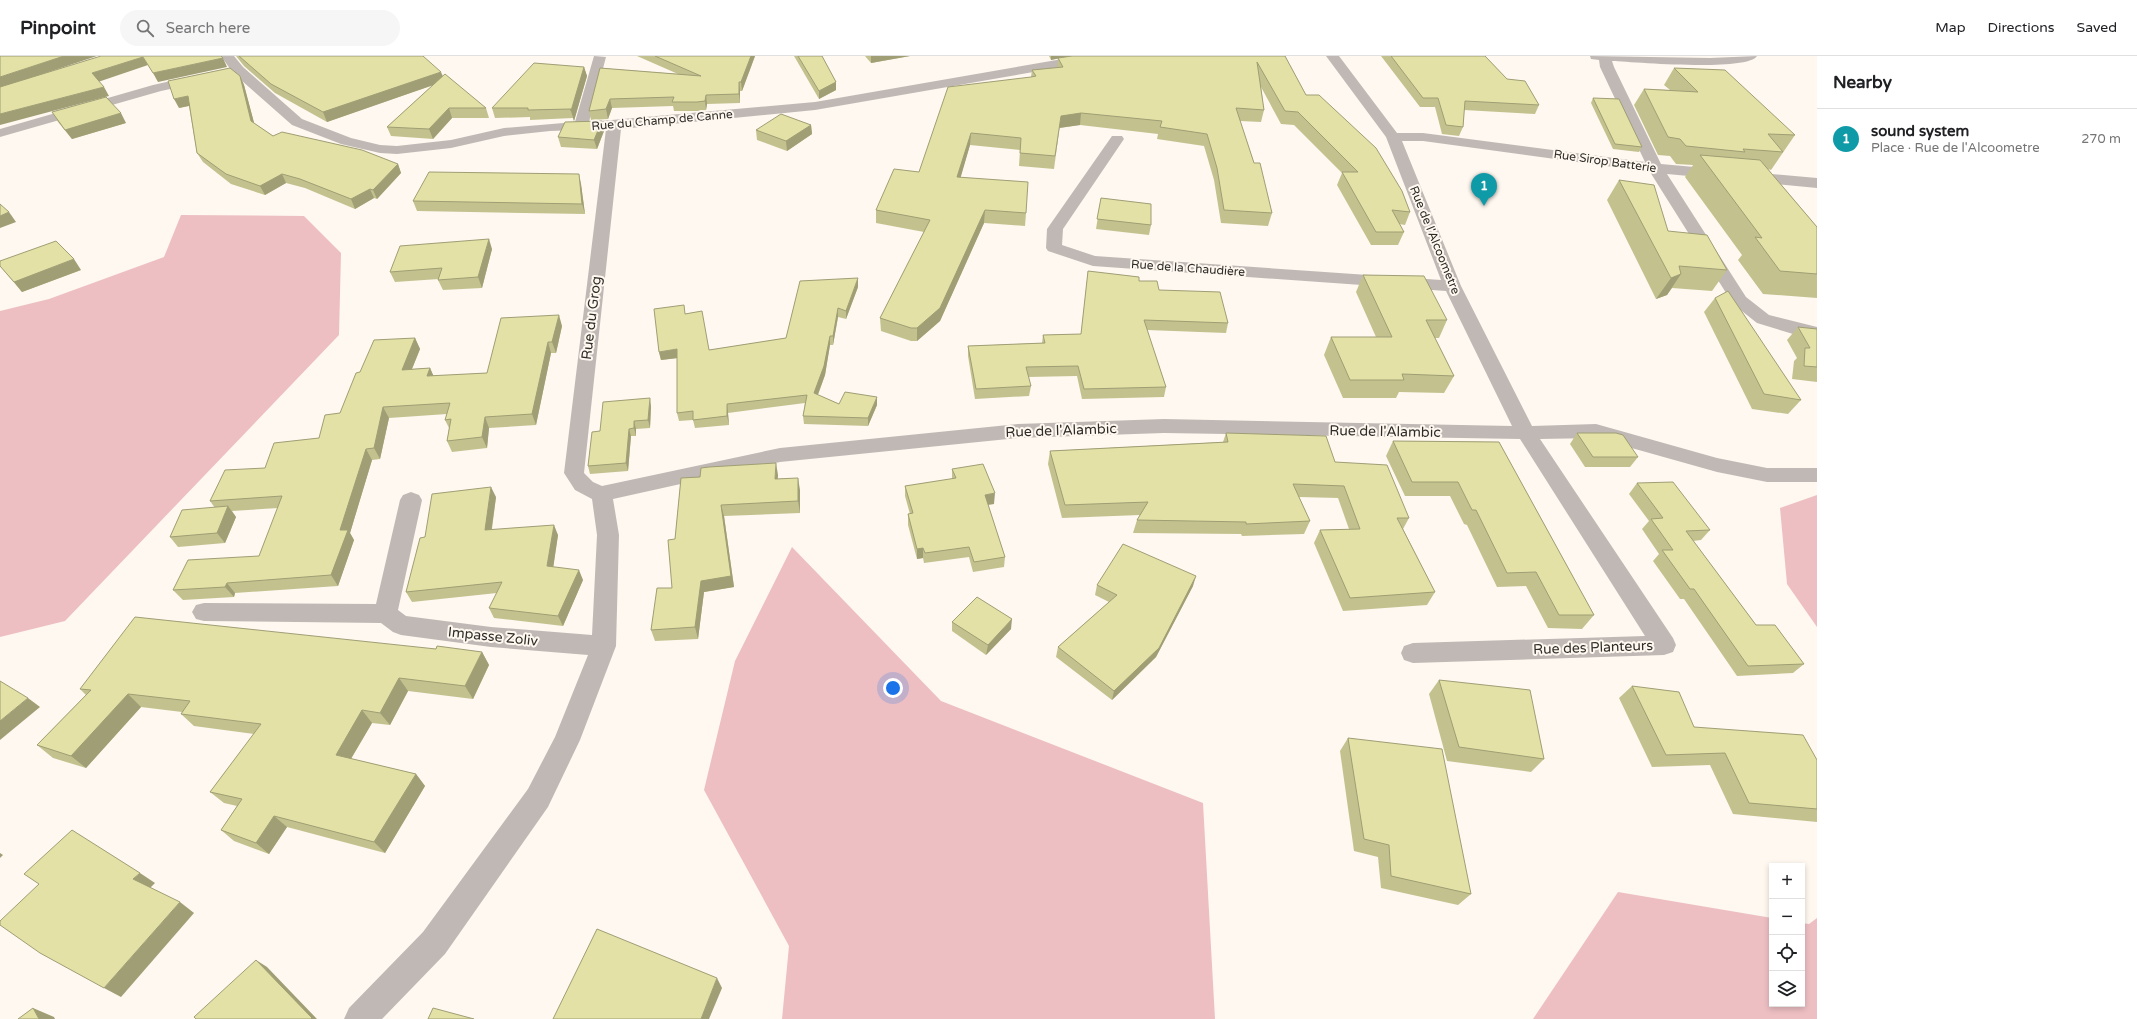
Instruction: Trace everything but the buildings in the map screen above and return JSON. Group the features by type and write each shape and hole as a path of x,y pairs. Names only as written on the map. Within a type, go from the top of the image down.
{"street":[{"name":"Rue du Champ de Canne","path":"227,56 238,70 297,122 346,141 380,149 415,149 451,144 504,132 614,125 815,106 1074,62 1125,56"},
{"name":"Rue de l'Alcoometre","path":"1332,56 1393,137 1452,286 1526,433"},
{"path":"1751,56 1710,62 1602,56 1656,167 1739,300 1764,319 1799,330 1817,333"},
{"path":"581,126 600,57"},
{"path":"224,73 238,70"},
{"path":"0,133 158,88 209,76"},
{"name":"Rue du Grog","path":"602,494 581,486 574,473 614,125"},
{"name":"Rue Sirop Batterie","path":"1393,137 1423,137 1679,171 1817,183"},
{"name":"Rue de la Chaudière","path":"1117,139 1055,229 1054,248 1093,261 1452,286"},
{"name":"Rue de l'Alambic","path":"602,494 780,455 1018,431 1164,426 1526,433 1596,431 1717,465 1767,475 1817,475"},
{"name":"Rue des Planteurs","path":"1414,653 1664,645 1526,433"},
{"path":"360,1019 434,943 538,798 567,740 604,646 606,552 608,535 602,494"},
{"path":"204,612 386,614 412,500"},
{"name":"Impasse Zoliv","path":"386,614 401,625 491,637 604,646"}],"shaded area":[{"path":"181,215 304,216 341,253 339,335 65,621 0,637 0,311 49,299 164,257"},
{"path":"1817,495 1817,627 1787,584 1780,508"},
{"path":"792,547 941,701 1203,803 1215,1019 782,1019 789,946 704,790 735,661"},
{"path":"1618,892 1769,917 1769,1007 1805,1007 1805,923 1809,924 1817,918 1817,1019 1533,1019"}],"place":[{"name":"sound system","path":"1484,206"}]}
